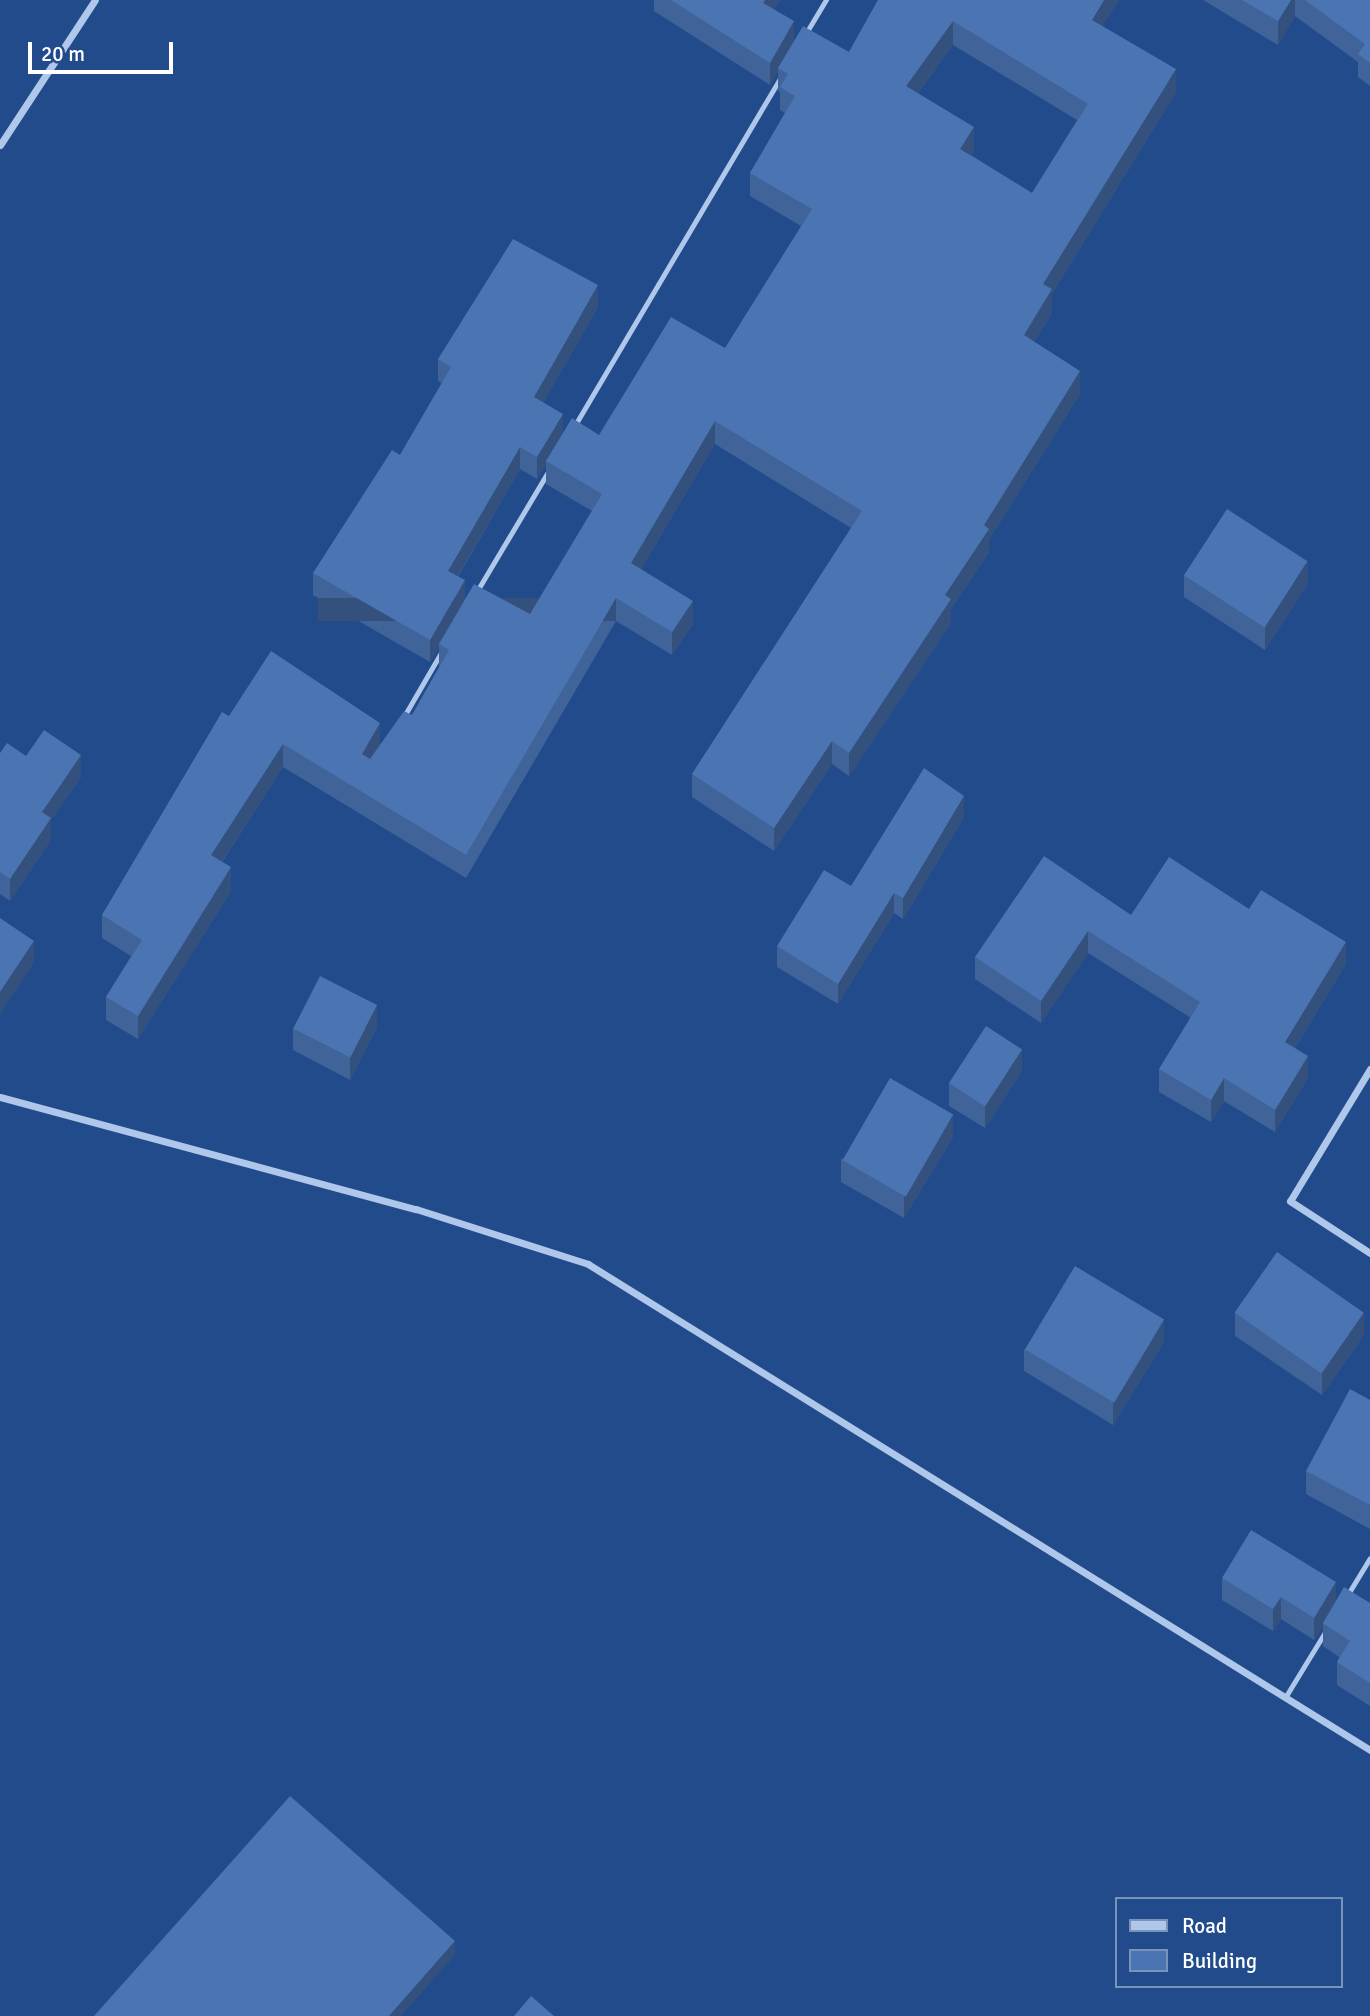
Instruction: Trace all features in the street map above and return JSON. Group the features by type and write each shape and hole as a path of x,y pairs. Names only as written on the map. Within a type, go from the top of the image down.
{"street":[{"path":"0,145 95,0"},
{"path":"1370,1069 1290,1201 1370,1253"},
{"path":"0,1097 416,1209 588,1264 1286,1696 1370,1751"}],"lane":[{"path":"798,48 826,0"},
{"path":"572,431 791,60"},
{"path":"473,599 558,455"},
{"path":"395,730 445,647"},
{"path":"1342,1604 1370,1558"},
{"path":"1286,1696 1328,1627"}],"building":[{"path":"671,0 765,0 763,3 794,21 770,63"},
{"path":"878,0 1104,0 1092,20 1176,69 1043,284 1052,289 1024,335 1080,371 984,525 989,529 945,595 951,599 849,753 832,741 774,828 692,774 862,511 715,421 631,563 693,601 672,632 616,598 466,855 283,744 211,855 231,867 138,1016 106,997 142,940 102,915 222,712 229,716 271,651 380,723 362,754 370,759 404,711 412,715 449,650 439,644 474,584 530,614 602,494 546,461 572,418 599,435 671,317 725,348 812,209 750,173 795,96 780,87 788,74 778,68 803,26 849,52","holes":["953,21 1088,104 1032,193 960,149 974,127 906,86"]},
{"path":"1242,0 1291,0 1278,21"},
{"path":"1305,0 1370,0 1370,63 1358,54 1365,44"},
{"path":"513,239 598,285 534,397 563,414 537,457 520,447 448,571 465,580 430,640 313,573 392,450 400,455 451,367 438,359"},
{"path":"1227,509 1308,561 1264,628 1184,575"},
{"path":"44,730 81,755 42,812 51,818 10,879 0,872 0,753 7,743 26,756"},
{"path":"924,768 964,796 903,898 894,893 838,984 777,946 824,870 851,886"},
{"path":"1044,856 1131,915 1169,857 1249,909 1261,890 1346,942 1285,1042 1308,1056 1275,1110 1224,1078 1211,1100 1159,1069 1200,1002 1088,931 1041,1001 975,957"},
{"path":"0,918 34,941 0,992"},
{"path":"320,976 377,1005 350,1058 293,1029"},
{"path":"986,1026 1022,1049 985,1106 949,1083"},
{"path":"890,1078 953,1114 906,1197 842,1160"},
{"path":"1277,1252 1364,1313 1321,1373 1235,1313"},
{"path":"1075,1266 1164,1320 1114,1403 1025,1349"},
{"path":"1350,1389 1370,1400 1370,1505 1306,1471"},
{"path":"1251,1530 1336,1582 1314,1618 1281,1597 1273,1609 1222,1578"},
{"path":"1344,1587 1370,1603 1370,1683 1337,1662 1350,1641 1323,1623"},
{"path":"290,1796 455,1941 389,2016 94,2016"},
{"path":"531,1996 554,2016 514,2016"}]}
